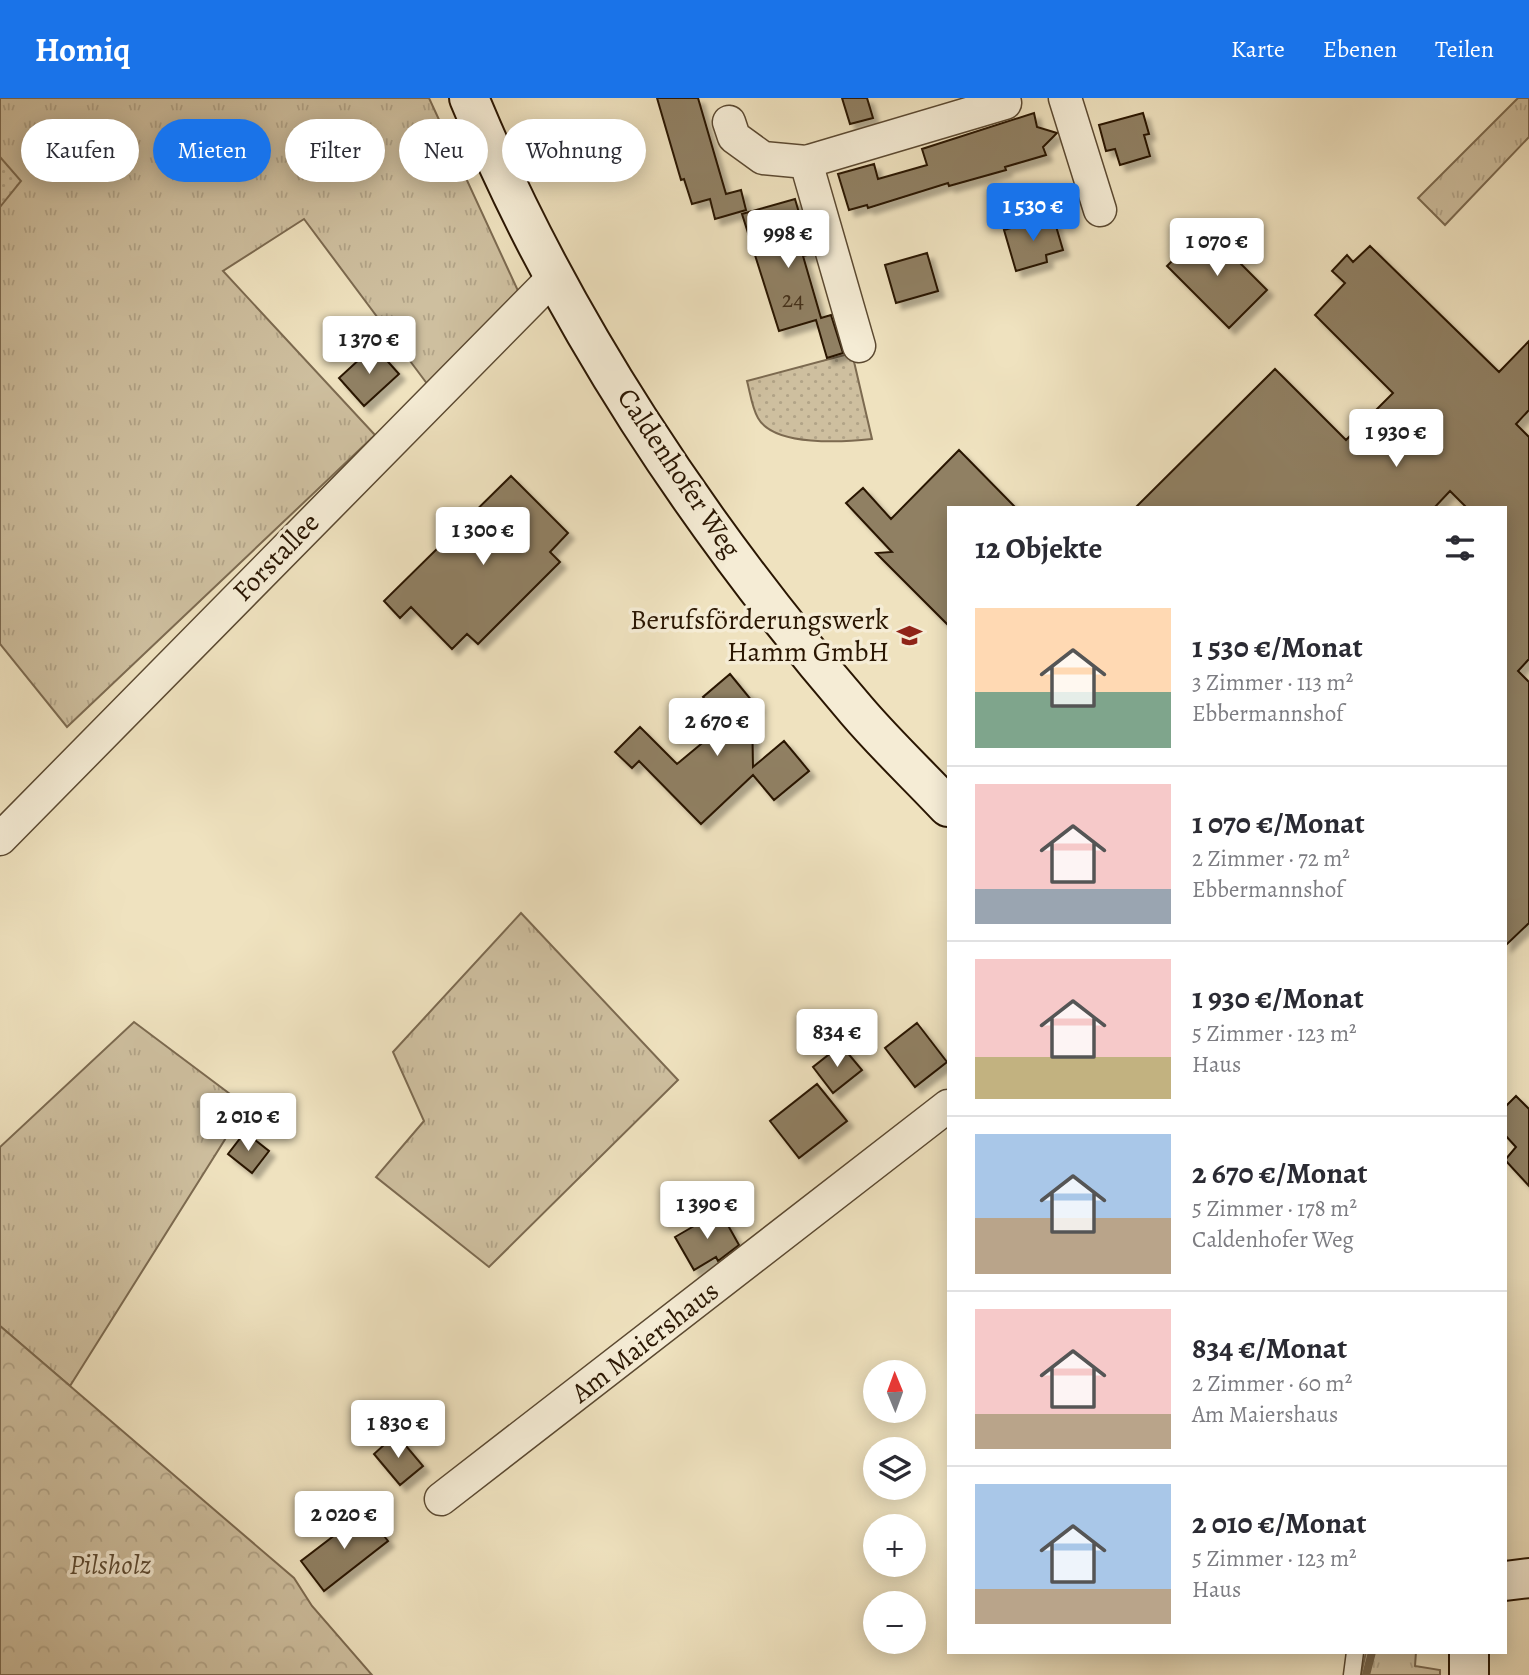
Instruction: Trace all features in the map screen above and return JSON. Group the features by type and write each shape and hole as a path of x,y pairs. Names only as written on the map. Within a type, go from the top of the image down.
{"main road":[{"name":"Caldenhofer Weg","path":"469,98 554,277 659,450 752,581 858,712 947,806"},
{"path":"1507,1581 1529,1578"},
{"path":"1469,1654 1469,1675"}],"street":[{"path":"1065,98 1100,210"},
{"path":"729,122 734,137 763,158 806,162 1010,100"},
{"path":"806,162 859,346"},
{"name":"Forstallee","path":"0,839 554,277"},
{"name":"Am Maiershaus","path":"441,1499 947,1107"}],"lane":[{"path":"1352,1675 1355,1654"}],"green space":[{"path":"0,98 429,98 439,119 399,119 399,182 468,182 531,319 428,385 304,219 223,271 375,435 67,727 0,644"},
{"path":"1518,98 1529,98 1529,137 1445,225 1418,198"},
{"path":"0,157 21,181 0,207"},
{"path":"852,353 872,439 828,441 794,438 766,427 758,418 747,381"},
{"path":"521,913 678,1080 489,1267 376,1177 424,1121 393,1052"},
{"path":"134,1022 246,1106 70,1386 0,1326 0,1147"},
{"name":"Pilsholz","path":"0,1326 294,1578 312,1606 372,1675 0,1675"},
{"path":"1366,1654 1416,1654 1415,1666 1440,1670 1440,1675 1361,1675"}],"building":[{"path":"657,98 698,98 726,194 741,190 746,210 715,219 710,199 692,204 684,179 681,180"},
{"path":"842,98 867,98 873,118 850,124"},
{"path":"1034,113 1037,127 1057,133 1043,147 1046,155 1005,167 1006,170 949,186 948,183 868,208 867,205 849,210 838,174 874,164 878,179 927,165 922,149"},
{"path":"1143,113 1149,134 1144,135 1150,156 1120,165 1115,149 1106,151 1099,125"},
{"path":"795,199 811,254 803,256 821,318 831,315 843,353 827,358 816,320 779,331 742,214"},
{"path":"1053,216 1063,250 1046,255 1047,262 1016,271 1004,230"},
{"path":"1205,228 1267,290 1229,328 1167,266"},
{"path":"1370,246 1499,372 1529,341 1529,410 1516,424 1529,437 1529,659 1518,671 1529,682 1529,923 1507,944 1507,506 1465,506 1450,491 1436,506 1137,506 1275,369 1346,440 1393,393 1315,315 1345,283 1332,271 1347,255 1353,262"},
{"path":"927,253 938,291 896,303 885,265"},
{"path":"374,346 399,374 364,406 339,378"},
{"path":"959,450 1014,506 947,506 947,624 876,553 892,552 846,503 863,488 891,519"},
{"path":"511,476 568,533 550,552 560,562 478,644 467,634 452,649 411,607 400,618 384,601"},
{"path":"730,674 757,707 752,711 753,767 784,741 809,771 774,800 753,775 701,824 639,761 632,768 615,752 640,727 677,764 725,724 703,697"},
{"path":"917,1023 947,1062 915,1087 885,1048"},
{"path":"841,1045 862,1070 833,1093 813,1067"},
{"path":"817,1084 847,1121 799,1158 770,1121"},
{"path":"1516,1096 1529,1109 1529,1186 1507,1162 1507,1158 1516,1147 1507,1137 1507,1105"},
{"path":"245,1132 269,1151 252,1173 228,1154"},
{"path":"720,1211 739,1245 718,1261 716,1257 694,1270 675,1237"},
{"path":"396,1434 423,1466 400,1485 374,1454"},
{"path":"365,1512 388,1541 324,1591 301,1561"}],"waterway":[{"path":"1366,1675 1371,1654"}],"place":[{"name":"Berufsförderungswerk Hamm GmbH","path":"909,636"}]}
